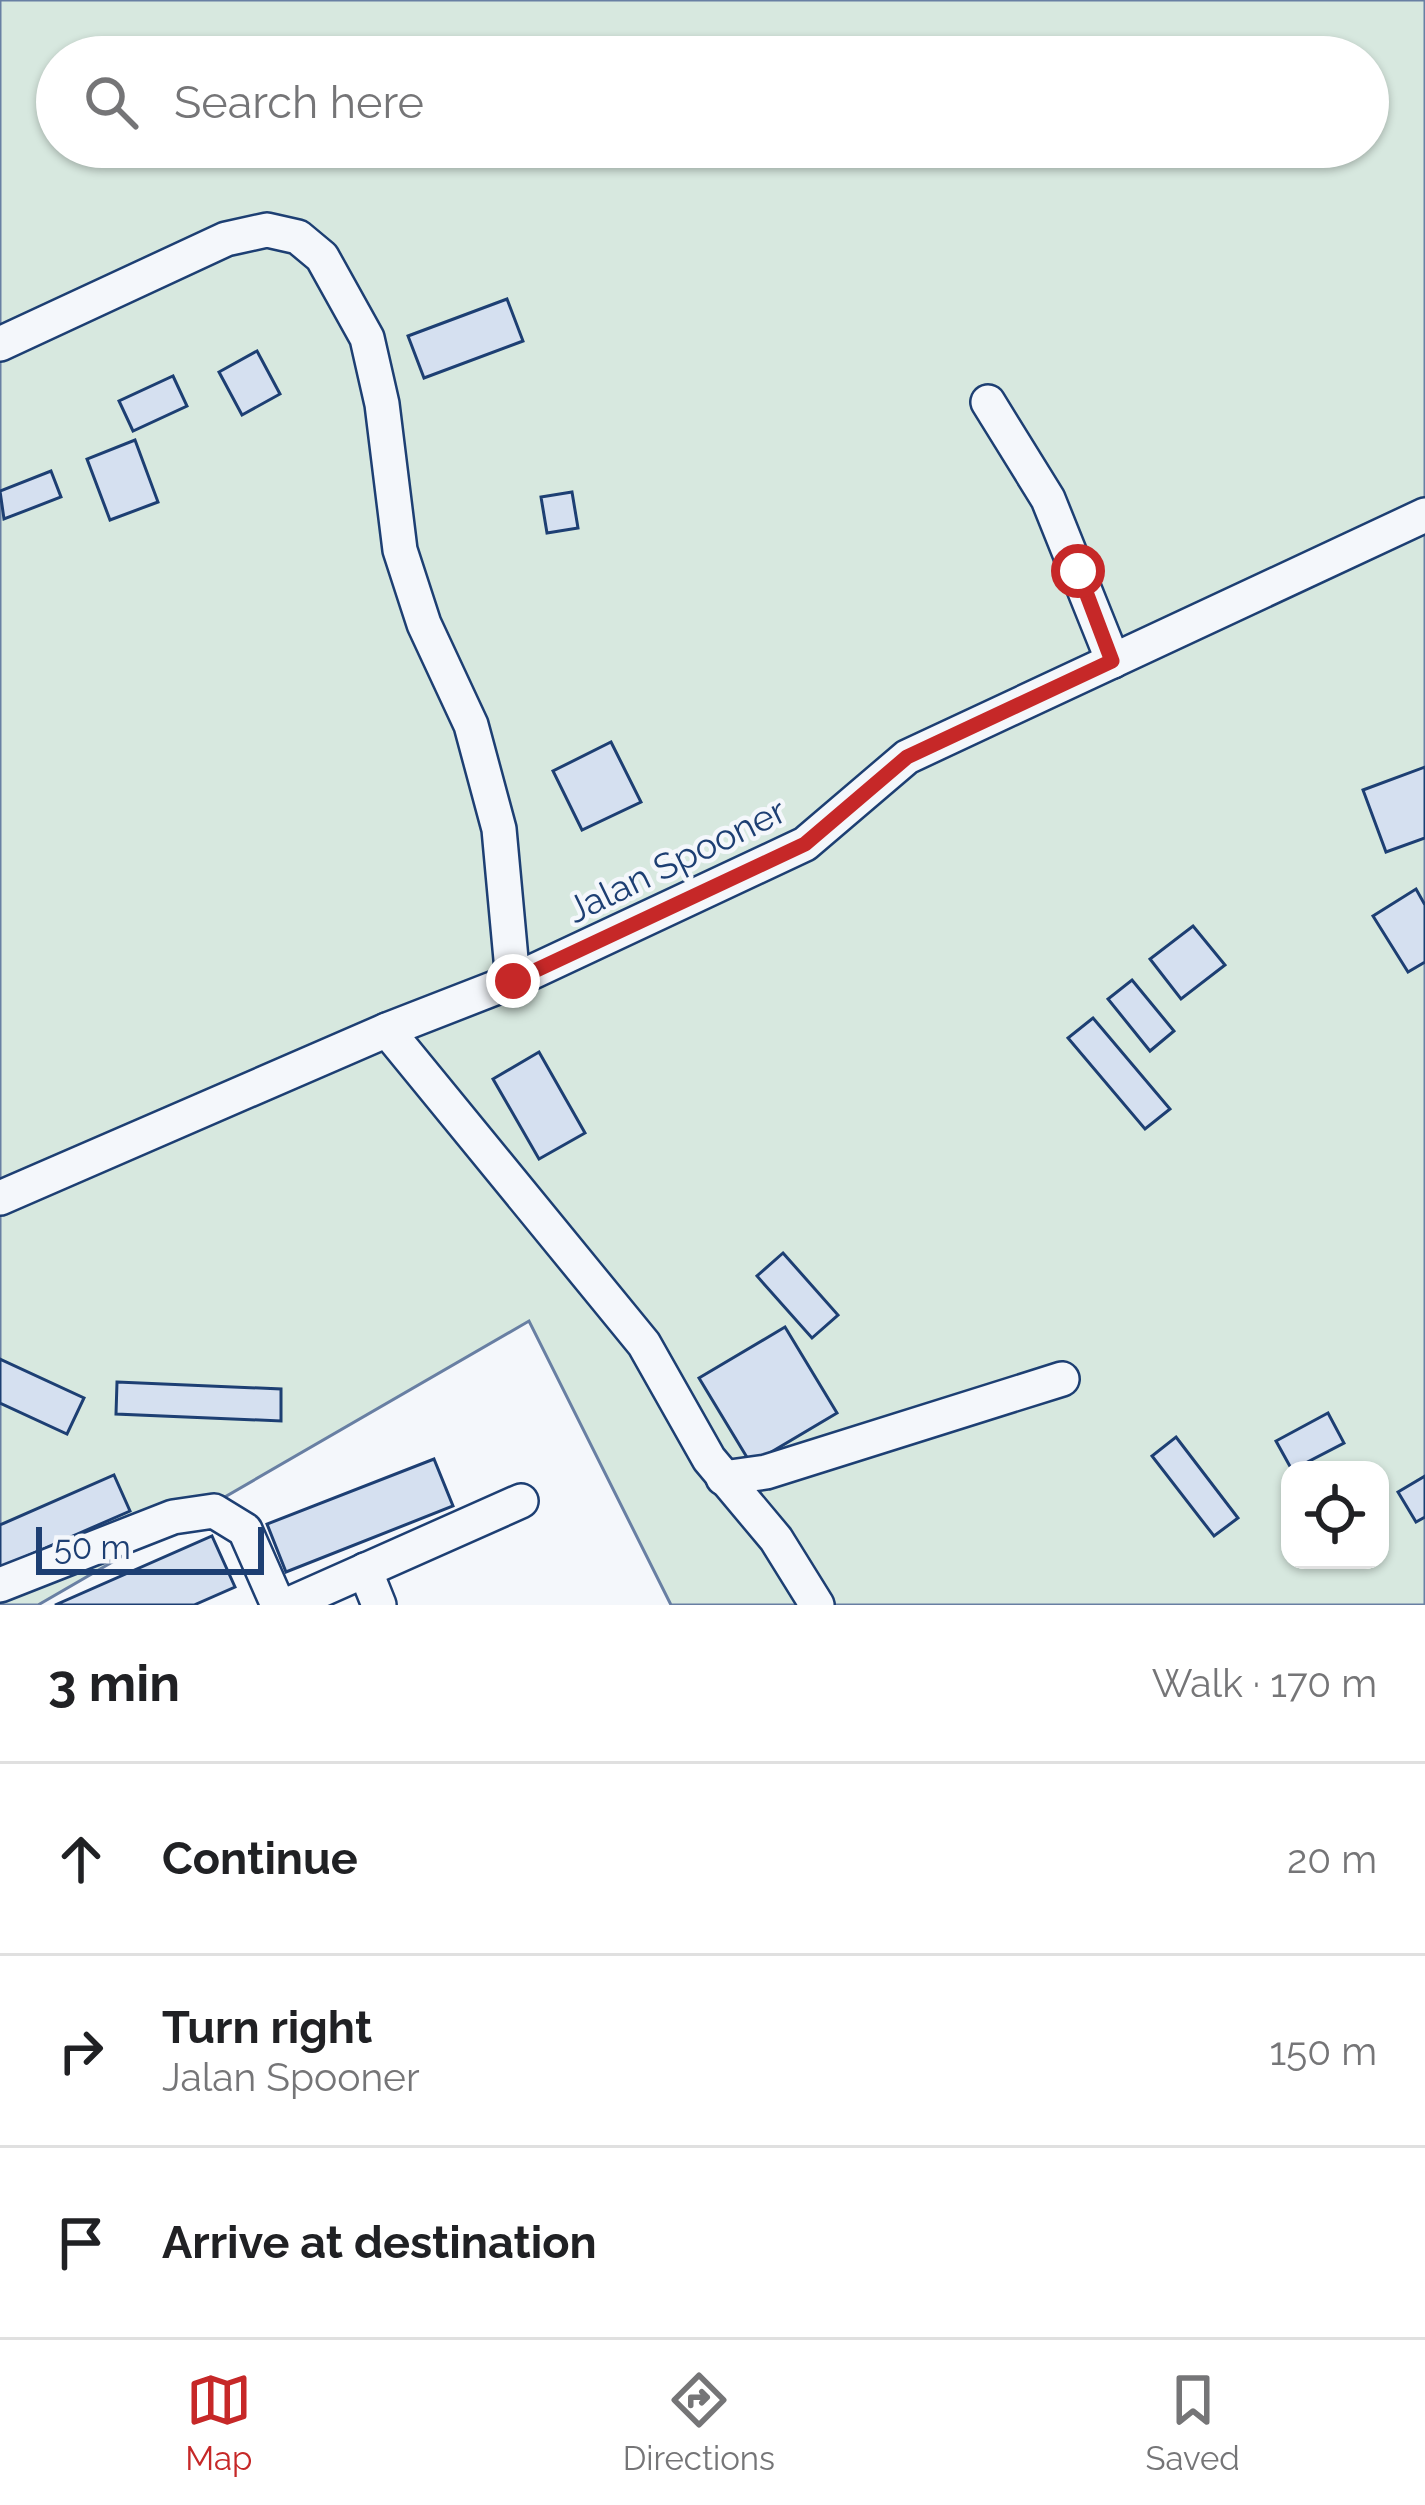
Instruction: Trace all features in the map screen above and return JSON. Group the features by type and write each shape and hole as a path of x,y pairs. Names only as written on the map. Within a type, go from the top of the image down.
{"street":[{"path":"0,344 226,239 267,230 298,237 322,257 367,338 382,404 400,550 424,624 470,725 499,829 513,981"},
{"path":"988,402 1048,499 1112,661"},
{"name":"Jalan Spooner","path":"0,1198 387,1030 513,981 805,844 907,757 1425,515"},
{"path":"387,1030 644,1344 723,1478 776,1540 817,1605"},
{"path":"723,1478 766,1472 1062,1379"},
{"path":"0,1585 172,1517 214,1511 245,1530 282,1605 520,1501"},
{"path":"365,1570 379,1605"}],"shaded area":[{"path":"0,0 1425,0 1425,1605 671,1605 529,1321 38,1605 0,1605"}],"building":[{"path":"507,299 523,341 424,378 408,336"},
{"path":"257,351 280,394 242,415 219,372"},
{"path":"173,376 187,406 133,431 119,401"},
{"path":"135,440 158,502 110,520 87,459"},
{"path":"51,471 61,497 4,519 0,491"},
{"path":"572,492 578,528 547,533 541,497"},
{"path":"611,742 641,802 582,830 553,771"},
{"path":"1425,767 1425,838 1386,852 1363,790"},
{"path":"1416,889 1425,905 1425,962 1408,972 1373,916"},
{"path":"1193,926 1225,965 1181,999 1150,959"},
{"path":"1132,980 1174,1031 1150,1051 1108,999"},
{"path":"1093,1018 1170,1109 1145,1129 1068,1038"},
{"path":"539,1052 585,1133 539,1159 493,1079"},
{"path":"783,1253 838,1315 812,1338 757,1276"},
{"path":"785,1327 837,1413 751,1464 699,1378"},
{"path":"0,1359 84,1398 67,1434 0,1403"},
{"path":"117,1382 281,1389 281,1421 116,1414"},
{"path":"1328,1413 1344,1443 1309,1461 1287,1461 1276,1441"},
{"path":"1176,1437 1238,1518 1214,1536 1152,1456"},
{"path":"434,1459 453,1506 286,1572 267,1524"},
{"path":"114,1475 130,1511 0,1568 0,1525"},
{"path":"1425,1476 1425,1517 1416,1522 1398,1492"},
{"path":"212,1536 235,1587 194,1605 55,1605"}],"route":[{"path":"513,981 805,844 907,757 1112,661 1078,571"}]}
